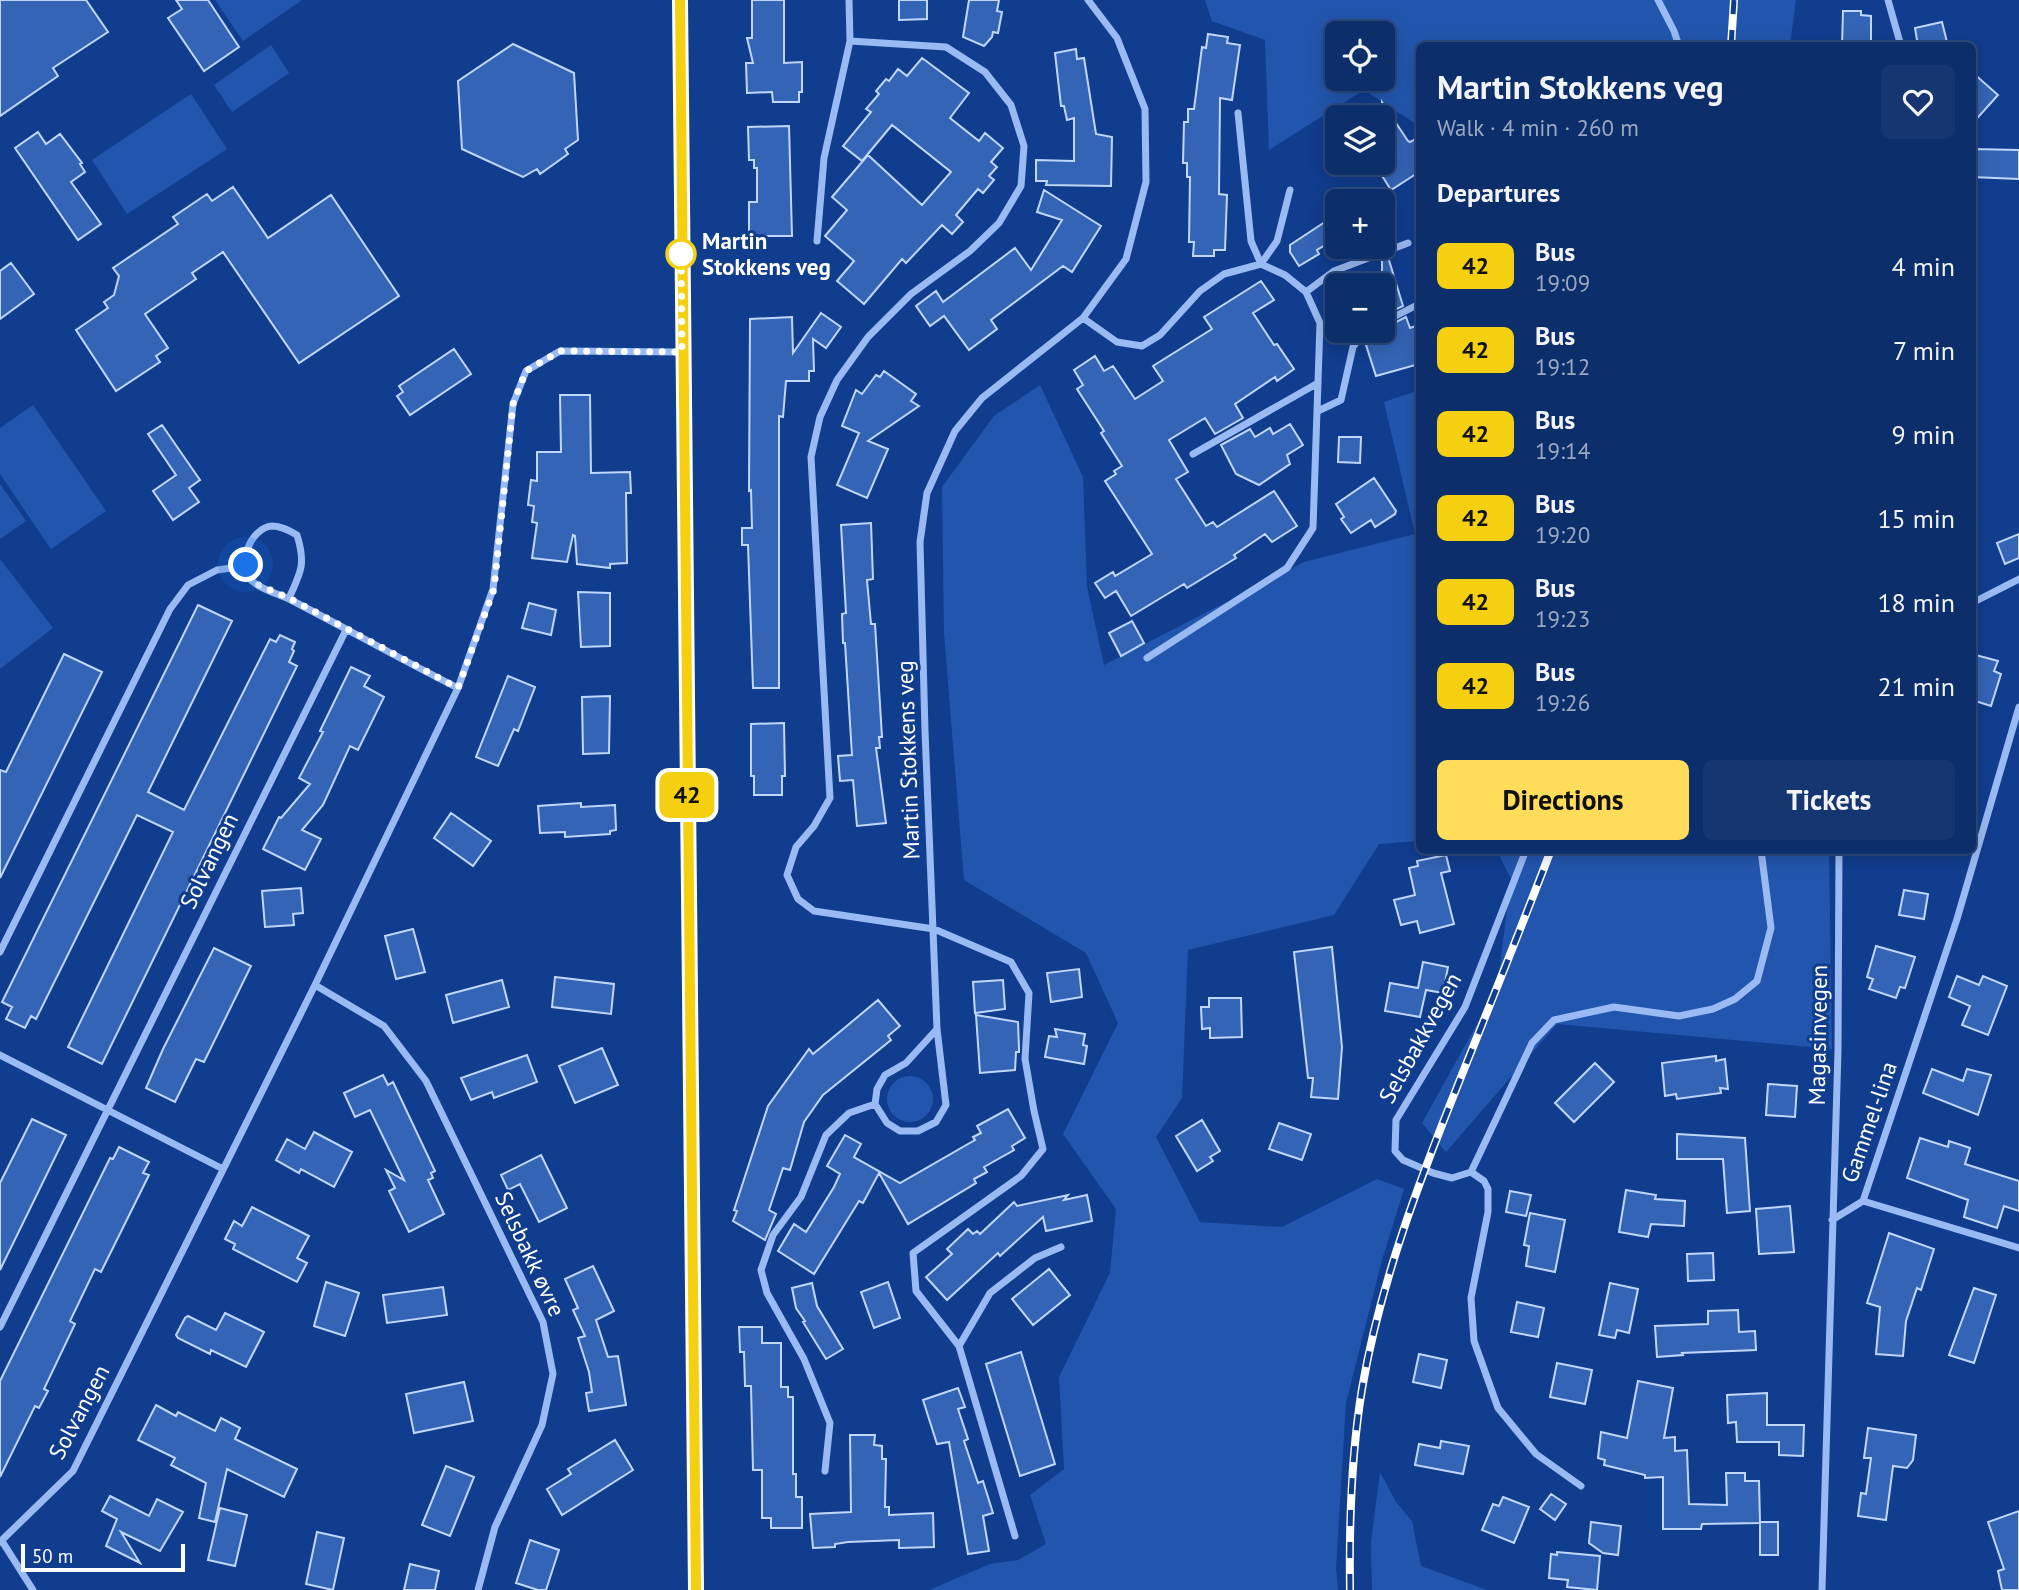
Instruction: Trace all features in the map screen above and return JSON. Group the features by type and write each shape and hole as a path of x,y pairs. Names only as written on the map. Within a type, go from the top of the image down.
{"street":[{"path":"680,0 696,1590"},
{"path":"817,241 824,158 850,41 849,0"},
{"name":"Martin Stokkens veg","path":"875,1104 887,1123 900,1131 918,1131 936,1122 946,1105 937,1029 925,731 920,542 927,493 955,431 982,397 1083,318 1126,259 1146,182 1145,109 1117,38 1088,0"},
{"path":"1658,0 1678,42"},
{"path":"1888,0 1900,42"},
{"path":"850,41 946,47 985,72 1011,105 1024,146 1021,186 999,223 970,251 911,294 868,337 837,380 820,417 811,457 830,798 814,827 796,847 787,875 798,899 814,911 934,929 1011,962 1029,993 1025,1059 1043,1149 1021,1176 913,1253 916,1291 959,1346 1015,1536"},
{"path":"1147,658 1287,568 1313,528 1320,323 1306,292 1284,275 1261,264 1251,241 1238,113"},
{"path":"1083,318 1118,342 1142,346 1160,335 1200,291 1224,274 1261,264 1277,241 1290,190"},
{"path":"1306,292 1334,271 1408,243"},
{"path":"1395,316 1416,306"},
{"path":"1318,411 1341,400 1356,343"},
{"name":"Solvangen","path":"1,1542 73,1471 316,985 458,688 494,589 513,404 526,371 560,351 682,352"},
{"path":"1193,454 1318,383"},
{"path":"289,598 303,569 303,554 297,535 285,528 270,526 256,534 245,551 248,575 254,583 289,598 458,688"},
{"path":"0,952 170,608 188,585 217,570 246,565"},
{"path":"1976,601 2019,579"},
{"name":"Solvangen","path":"0,1327 346,630"},
{"name":"Gammel-lina","path":"1832,1220 1863,1200 1957,919 2019,707"},
{"name":"Selsbakkvegen","path":"1471,1172 1452,1178 1403,1160 1395,1151 1396,1121 1465,1007 1524,854"},
{"path":"1581,1486 1535,1454 1498,1408 1474,1341 1471,1298 1488,1212 1488,1189 1484,1181 1471,1172 1532,1043 1554,1020 1614,1007 1679,1016 1713,1009 1735,999 1757,981 1771,928 1762,854"},
{"name":"Magasinvegen","path":"1832,1220 1838,1051 1839,854"},
{"name":"Selsbakk øvre","path":"316,985 384,1026 426,1081 543,1322 553,1374 542,1425 495,1527 478,1590"},
{"path":"825,1471 830,1423 804,1359 767,1293 761,1270 773,1235 801,1197 826,1135 849,1113 875,1104 877,1089 885,1075 906,1063 937,1029"},
{"path":"0,1055 223,1169"},
{"path":"1863,1200 2019,1248"},
{"path":"1822,1590 1832,1220"},
{"path":"959,1346 990,1293 1035,1258 1061,1247"},
{"path":"1,1542 33,1590"}],"shaded area":[{"path":"215,0 302,0 243,41"},
{"path":"1205,0 1796,0 1790,42 1416,42 1416,124 1395,110 1395,105 1387,105 1366,91 1395,91 1395,21 1325,21 1325,91 1362,91 1340,105 1325,105 1325,115 1269,150 1265,40 1212,21"},
{"path":"271,45 289,73 232,112 214,85"},
{"path":"191,94 227,149 127,214 92,160"},
{"path":"1040,385 1083,477 1087,587 1104,665 1304,562 1415,534 1384,402 1416,391 1416,841 1379,844 1334,915 1188,950 1182,1098 1156,1137 1200,1222 1282,1227 1377,1179 1404,1189 1382,1260 1346,1403 1336,1568 1338,1590 929,1590 990,1564 1018,1560 1046,1544 1030,1495 1064,1469 1059,1377 1110,1273 1116,1209 1063,1134 1118,1023 1086,953 964,880 944,633 942,487 994,416"},
{"path":"33,405 106,511 51,549 0,474 0,428"},
{"path":"0,484 26,521 0,539"},
{"path":"0,559 53,628 0,669"},
{"path":"1498,854 1829,854 1832,1049 1557,1024 1446,1152 1422,1123 1497,988 1511,879"},
{"path":"910,1076 926,1083 933,1099 926,1115 910,1122 894,1115 887,1099 894,1083"},
{"path":"1380,1472 1396,1502 1412,1521 1421,1566 1487,1590 1372,1590 1371,1543"}],"building":[{"path":"0,0 86,0 108,32 53,68 58,76 0,116"},
{"path":"176,0 208,0 239,47 204,71 168,18 182,9"},
{"path":"752,0 784,0 784,63 802,62 802,92 799,92 799,102 773,102 772,92 747,93 746,63 753,63 747,38 752,38"},
{"path":"899,0 927,0 927,19 899,20"},
{"path":"969,0 999,0 997,11 1002,12 998,33 993,32 984,46 963,37"},
{"path":"1843,11 1861,11 1861,15 1871,16 1871,42 1842,42"},
{"path":"1942,22 1947,42 1917,42 1915,28"},
{"path":"1208,34 1228,37 1227,43 1240,45 1232,100 1220,98 1219,194 1227,195 1225,250 1214,250 1214,256 1193,256 1194,242 1189,242 1190,177 1187,177 1187,163 1183,163 1184,122 1188,122 1188,109 1194,109 1202,47 1206,48"},
{"path":"513,44 574,73 578,140 565,149 568,154 540,174 537,169 523,177 462,149 458,81"},
{"path":"1076,49 1077,59 1084,58 1096,134 1112,137 1111,186 1046,185 1047,181 1036,181 1036,160 1074,161 1074,118 1067,120 1064,106 1061,106 1055,53"},
{"path":"922,58 969,93 950,118 979,141 985,133 1003,148 991,162 997,167 989,176 994,180 983,193 978,189 956,215 963,222 952,234 942,225 906,263 902,259 864,304 837,281 854,261 825,236 847,210 832,197 868,155 922,205 951,172 892,125 862,161 843,146 871,112 866,109 879,94 876,91 886,79 889,81 898,69 907,76"},
{"path":"1976,76 1998,95 1976,120"},
{"path":"1395,122 1408,141 1416,139 1416,174 1390,189 1382,175 1395,175"},
{"path":"789,126 792,236 749,236 749,202 757,202 757,168 754,168 754,160 749,160 748,127"},
{"path":"38,132 46,144 60,134 82,163 80,164 85,172 71,182 101,224 78,240 15,148"},
{"path":"1976,149 2019,150 2019,179 1976,177"},
{"path":"233,187 268,238 331,195 399,296 299,363 223,252 192,273 196,279 145,314 168,348 156,356 160,362 116,391 76,330 108,308 104,302 114,295 119,276 113,268 178,224 173,217 207,194 212,201"},
{"path":"1044,190 1101,226 1072,272 1063,266 991,320 997,329 969,350 944,316 930,326 916,306 936,291 943,302 1015,248 1031,270 1062,220 1037,212"},
{"path":"1325,222 1325,245 1317,250 1319,254 1299,266 1290,252 1290,245"},
{"path":"1382,259 1389,259 1393,273 1382,273"},
{"path":"11,263 34,294 0,319 0,271"},
{"path":"1395,280 1403,306 1395,310"},
{"path":"1261,281 1274,300 1253,313 1294,369 1277,381 1275,377 1235,404 1243,418 1215,434 1205,418 1169,440 1188,472 1176,479 1206,526 1213,522 1217,527 1274,491 1297,526 1272,542 1265,534 1234,555 1236,558 1187,588 1184,584 1131,616 1116,591 1105,598 1095,583 1113,572 1115,576 1152,554 1105,481 1122,466 1101,433 1104,431 1077,389 1083,385 1074,370 1095,356 1104,371 1113,366 1135,399 1163,381 1153,366 1212,329 1204,317"},
{"path":"821,313 841,327 826,348 813,339 814,371 809,371 809,381 786,381 783,417 779,416 779,688 753,688 748,545 742,545 742,528 752,528 751,490 749,491 750,319 792,317 793,353"},
{"path":"1406,317 1410,328 1416,326 1416,365 1376,376 1366,345 1395,343 1395,322"},
{"path":"454,349 471,374 410,415 397,396 403,392 399,386"},
{"path":"884,371 916,394 911,401 919,406 868,441 888,449 867,498 837,485 859,433 842,426 856,390 862,394 876,375 880,377"},
{"path":"560,395 590,395 591,473 630,472 631,493 626,493 627,563 610,564 610,568 577,564 573,535 567,562 532,558 537,523 532,522 534,506 528,505 531,480 537,481 537,452 561,452"},
{"path":"1290,424 1303,445 1287,455 1290,464 1259,485 1236,474 1221,445 1250,429 1255,437 1270,428 1273,434"},
{"path":"162,425 200,480 189,488 199,502 173,520 153,491 176,475 148,434"},
{"path":"1339,437 1361,437 1360,463 1338,462"},
{"path":"1374,478 1396,511 1395,514 1375,527 1371,520 1351,533 1341,519 1344,517 1336,504"},
{"path":"871,523 873,579 867,580 871,624 875,624 882,737 879,737 880,748 876,748 886,823 857,826 853,780 840,781 838,756 852,755 843,643 842,614 846,613 841,525"},
{"path":"2019,534 2019,558 2005,564 1997,543"},
{"path":"578,592 610,593 610,646 581,647"},
{"path":"529,603 556,610 551,635 522,628"},
{"path":"198,605 232,621 148,792 184,810 270,639 276,642 280,635 295,642 289,662 297,666 102,1064 68,1047 173,832 137,815 36,1019 31,1016 25,1028 6,1019 12,1007 2,1002"},
{"path":"1132,621 1144,643 1121,656 1109,633"},
{"path":"64,654 102,672 0,878 0,770 6,772"},
{"path":"1976,655 1998,661 1994,671 2001,674 1991,706 1976,701"},
{"path":"351,667 370,676 364,686 384,697 358,750 350,746 323,805 302,830 321,839 305,870 263,849 279,817 281,818 310,784 299,778 323,732 320,731"},
{"path":"508,676 535,687 518,731 514,729 498,766 476,757"},
{"path":"610,696 609,753 583,754 582,697"},
{"path":"784,723 785,776 782,776 782,795 754,795 754,776 751,776 751,724"},
{"path":"581,803 581,807 615,805 616,830 610,831 610,834 565,837 565,832 540,833 538,806"},
{"path":"451,813 491,841 473,866 434,838"},
{"path":"1446,855 1450,871 1441,873 1454,924 1420,933 1417,921 1401,925 1394,900 1415,895 1409,868 1418,866 1417,861"},
{"path":"301,888 303,913 293,914 294,925 265,927 262,891"},
{"path":"1904,890 1928,894 1924,919 1899,915"},
{"path":"413,929 425,972 396,979 385,936"},
{"path":"1876,946 1915,957 1905,988 1900,987 1896,998 1869,989 1873,979 1867,977"},
{"path":"1332,947 1342,1047 1338,1099 1311,1097 1313,1078 1308,1078 1294,952"},
{"path":"214,948 251,966 204,1062 196,1059 175,1102 146,1088"},
{"path":"1423,962 1448,967 1443,993 1426,990 1420,1017 1385,1011 1390,983 1418,988"},
{"path":"1079,969 1082,997 1051,1002 1047,973"},
{"path":"1957,976 1979,985 1983,976 2007,986 1988,1035 1962,1025 1970,1006 1949,997"},
{"path":"555,977 614,984 611,1014 552,1007"},
{"path":"502,980 509,1007 453,1023 446,995"},
{"path":"1003,980 1005,1009 975,1013 973,982"},
{"path":"1209,998 1241,998 1242,1037 1210,1038 1210,1028 1202,1029 1201,1007 1209,1007"},
{"path":"878,1000 900,1026 888,1036 891,1040 823,1095 804,1122 790,1170 783,1168 769,1210 776,1214 765,1240 733,1221 737,1211 734,1210 768,1106 809,1049 813,1054"},
{"path":"976,1015 1018,1022 1019,1052 1016,1052 1015,1070 980,1073"},
{"path":"1055,1029 1085,1034 1083,1045 1087,1046 1084,1064 1045,1057 1049,1036 1057,1037"},
{"path":"602,1048 618,1085 575,1103 559,1066"},
{"path":"527,1055 537,1082 494,1098 492,1092 471,1100 461,1078"},
{"path":"1716,1056 1716,1061 1725,1059 1728,1089 1720,1088 1721,1093 1677,1099 1676,1094 1665,1096 1662,1063"},
{"path":"1595,1063 1614,1082 1574,1122 1555,1103"},
{"path":"1932,1069 1963,1081 1967,1069 1991,1075 1978,1115 1923,1093"},
{"path":"383,1075 388,1085 393,1082 435,1171 431,1173 433,1178 428,1180 444,1214 409,1232 389,1191 395,1188 386,1170 404,1180 370,1110 355,1117 344,1093"},
{"path":"1768,1084 1797,1086 1795,1117 1766,1115"},
{"path":"1008,1109 1025,1138 1012,1146 1014,1150 984,1167 987,1172 974,1179 976,1183 908,1224 879,1173 863,1203 859,1201 814,1274 778,1251 794,1224 806,1232 834,1187 840,1174 827,1166 845,1135 861,1144 854,1157 900,1183 975,1140 973,1137 981,1133 977,1126"},
{"path":"32,1119 66,1135 0,1270 0,1183"},
{"path":"1202,1120 1220,1151 1210,1157 1213,1161 1197,1171 1176,1136"},
{"path":"1279,1123 1311,1134 1302,1160 1269,1149"},
{"path":"314,1132 352,1152 334,1187 301,1169 299,1173 276,1160 287,1139 305,1149"},
{"path":"1677,1134 1745,1138 1750,1211 1727,1213 1723,1159 1677,1159"},
{"path":"1920,1138 1948,1147 1949,1141 1970,1148 1965,1164 2019,1181 2019,1211 2004,1206 1997,1228 1964,1217 1968,1200 1907,1178"},
{"path":"119,1147 149,1162 143,1173 149,1175 101,1272 95,1269 70,1321 75,1324 44,1389 48,1391 39,1408 35,1406 0,1477 0,1381 110,1158 113,1159"},
{"path":"541,1155 567,1208 539,1222 520,1184 508,1190 501,1175"},
{"path":"1626,1190 1656,1195 1655,1199 1685,1201 1684,1226 1651,1224 1648,1237 1619,1232"},
{"path":"1510,1191 1531,1195 1526,1216 1506,1212"},
{"path":"1068,1195 1064,1200 1087,1195 1092,1221 1046,1231 1043,1217 1000,1256 998,1253 947,1300 926,1277 952,1254 947,1249 968,1229 973,1234 977,1231 980,1234 1014,1202 1017,1206"},
{"path":"1790,1206 1794,1252 1759,1254 1756,1209"},
{"path":"252,1207 309,1236 297,1258 307,1263 297,1282 233,1249 235,1244 225,1239 234,1221 242,1226"},
{"path":"1530,1213 1565,1220 1555,1272 1526,1266 1529,1246 1524,1245"},
{"path":"1889,1233 1934,1249 1921,1290 1917,1288 1906,1321 1903,1356 1876,1354 1880,1307 1867,1303"},
{"path":"1713,1253 1714,1280 1688,1281 1687,1254"},
{"path":"593,1266 614,1311 596,1320 608,1357 618,1356 626,1405 589,1411 586,1393 592,1392 589,1372 578,1338 585,1336 573,1310 578,1308 565,1279"},
{"path":"1049,1269 1070,1295 1033,1325 1012,1299"},
{"path":"326,1282 359,1293 345,1336 314,1326"},
{"path":"888,1282 900,1318 874,1328 861,1292"},
{"path":"812,1283 817,1306 843,1349 826,1359 796,1308 792,1288"},
{"path":"1610,1283 1638,1289 1629,1333 1617,1330 1615,1338 1599,1335"},
{"path":"443,1287 447,1315 387,1323 383,1295"},
{"path":"1974,1288 1996,1295 1974,1363 1949,1355"},
{"path":"1517,1302 1544,1308 1538,1337 1511,1332"},
{"path":"1738,1310 1739,1332 1755,1331 1756,1350 1682,1353 1683,1355 1657,1357 1655,1326 1708,1324 1708,1311"},
{"path":"225,1313 264,1332 246,1367 211,1350 210,1354 176,1335 188,1316 216,1330"},
{"path":"739,1327 762,1327 762,1343 781,1343 781,1387 788,1387 788,1397 793,1397 793,1474 796,1474 796,1497 802,1497 802,1528 771,1528 771,1518 762,1518 762,1470 753,1470 751,1386 745,1386 744,1352 740,1352"},
{"path":"1021,1352 1055,1464 1020,1476 986,1364"},
{"path":"1419,1354 1447,1360 1441,1388 1413,1382"},
{"path":"1557,1363 1592,1370 1585,1404 1550,1397"},
{"path":"1638,1381 1673,1388 1664,1438 1675,1437 1675,1451 1687,1450 1689,1504 1727,1505 1726,1473 1745,1473 1745,1481 1759,1481 1760,1523 1702,1524 1701,1529 1663,1529 1663,1477 1645,1478 1645,1475 1604,1465 1605,1460 1598,1458 1601,1432 1627,1438"},
{"path":"464,1382 473,1421 414,1433 406,1394"},
{"path":"958,1388 965,1407 958,1409 968,1439 964,1441 978,1483 983,1481 993,1513 983,1516 989,1551 968,1554 949,1442 937,1444 923,1400"},
{"path":"1767,1393 1767,1425 1804,1425 1803,1456 1779,1455 1779,1442 1737,1442 1736,1422 1728,1423 1727,1395"},
{"path":"156,1405 176,1416 178,1412 215,1431 221,1418 240,1428 235,1439 297,1469 284,1497 227,1469 215,1522 199,1518 206,1483 171,1465 175,1458 138,1440"},
{"path":"1868,1428 1916,1435 1913,1460 1907,1468 1893,1466 1886,1520 1858,1516 1861,1493 1866,1494 1871,1458 1864,1458"},
{"path":"850,1435 875,1435 874,1445 882,1446 882,1459 886,1459 885,1507 889,1507 889,1515 933,1513 934,1547 899,1548 899,1540 848,1542 835,1544 835,1547 813,1548 810,1514 851,1512"},
{"path":"615,1440 633,1470 562,1515 547,1489 571,1474 568,1469"},
{"path":"1441,1441 1469,1446 1463,1474 1415,1465 1419,1444 1440,1448"},
{"path":"446,1466 474,1477 450,1536 422,1525"},
{"path":"1551,1494 1566,1504 1555,1520 1540,1509"},
{"path":"110,1496 149,1516 157,1499 183,1512 160,1551 121,1532 140,1563 106,1546 117,1519 102,1511"},
{"path":"1503,1497 1529,1507 1514,1543 1482,1530 1493,1504 1499,1506"},
{"path":"220,1508 247,1515 235,1566 208,1560"},
{"path":"2019,1511 2019,1590 2002,1590 1998,1571 2004,1569 1988,1522"},
{"path":"1591,1522 1621,1526 1618,1555 1603,1553 1589,1543"},
{"path":"1760,1522 1778,1522 1778,1555 1760,1555"},
{"path":"317,1532 344,1538 333,1590 306,1584"},
{"path":"530,1540 559,1550 546,1590 516,1583"},
{"path":"1557,1552 1600,1556 1597,1590 1567,1587 1568,1580 1549,1578 1551,1554 1557,1555"},
{"path":"410,1564 439,1571 435,1590 404,1590"}],"railway":[{"path":"1731,42 1734,0"},
{"path":"1350,1590 1350,1515 1355,1439 1362,1389 1379,1310 1402,1233 1430,1157 1549,854"}],"bus line":[{"name":"42","path":"680,0 681,322 696,1590"}],"place":[{"name":"Martin Stokkens veg","path":"681,254"}],"route":[{"path":"246,565 248,575 254,583 289,598 458,688 494,589 513,404 526,371 560,351 682,352 681,242 681,254"}]}
